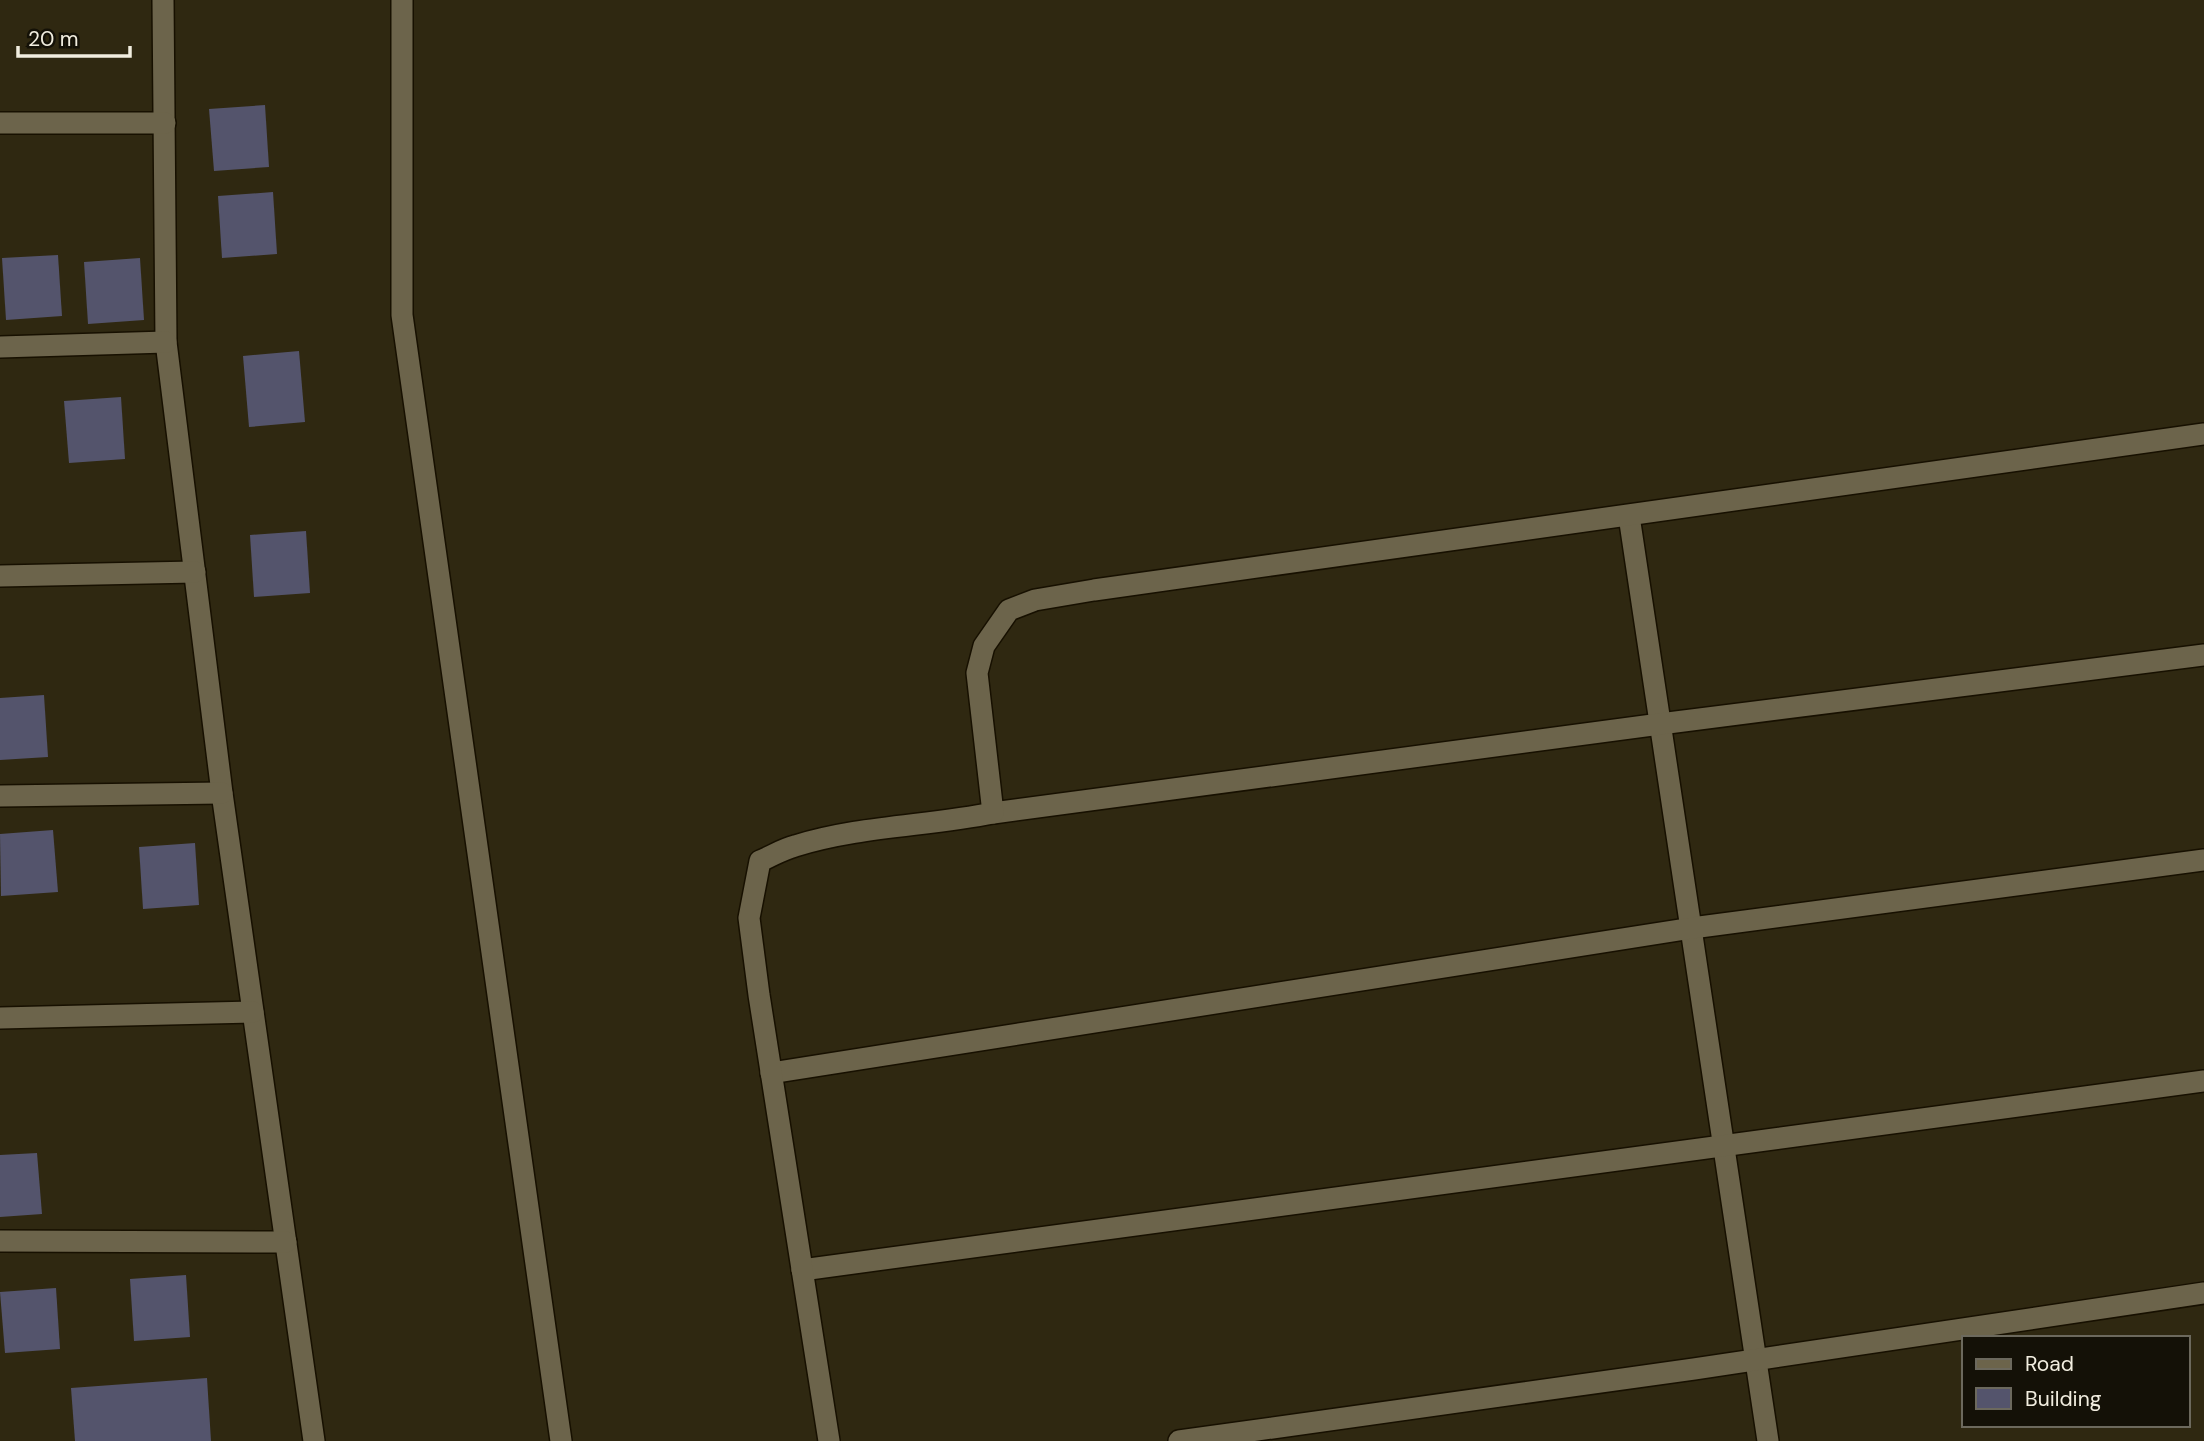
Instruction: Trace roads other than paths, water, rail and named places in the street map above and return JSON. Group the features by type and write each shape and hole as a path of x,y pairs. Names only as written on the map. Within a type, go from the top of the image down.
{"street":[{"path":"163,0 166,342 222,793 314,1441"},
{"path":"402,0 402,315 561,1441"},
{"path":"0,123 164,123"},
{"path":"0,347 166,342"},
{"path":"993,813 977,674 984,646 1009,610 1035,600 2204,434"},
{"path":"1629,516 1768,1441"},
{"path":"0,576 195,572"},
{"path":"829,1441 749,918 760,861 794,846 855,833 993,813 1660,723 2204,655"},
{"path":"0,796 222,793"},
{"path":"771,1073 1692,928 2204,860"},
{"path":"0,1018 253,1012"},
{"path":"802,1270 2204,1081"},
{"path":"0,1241 286,1242"},
{"path":"1180,1441 1310,1432 1756,1360 2204,1293"}]}
